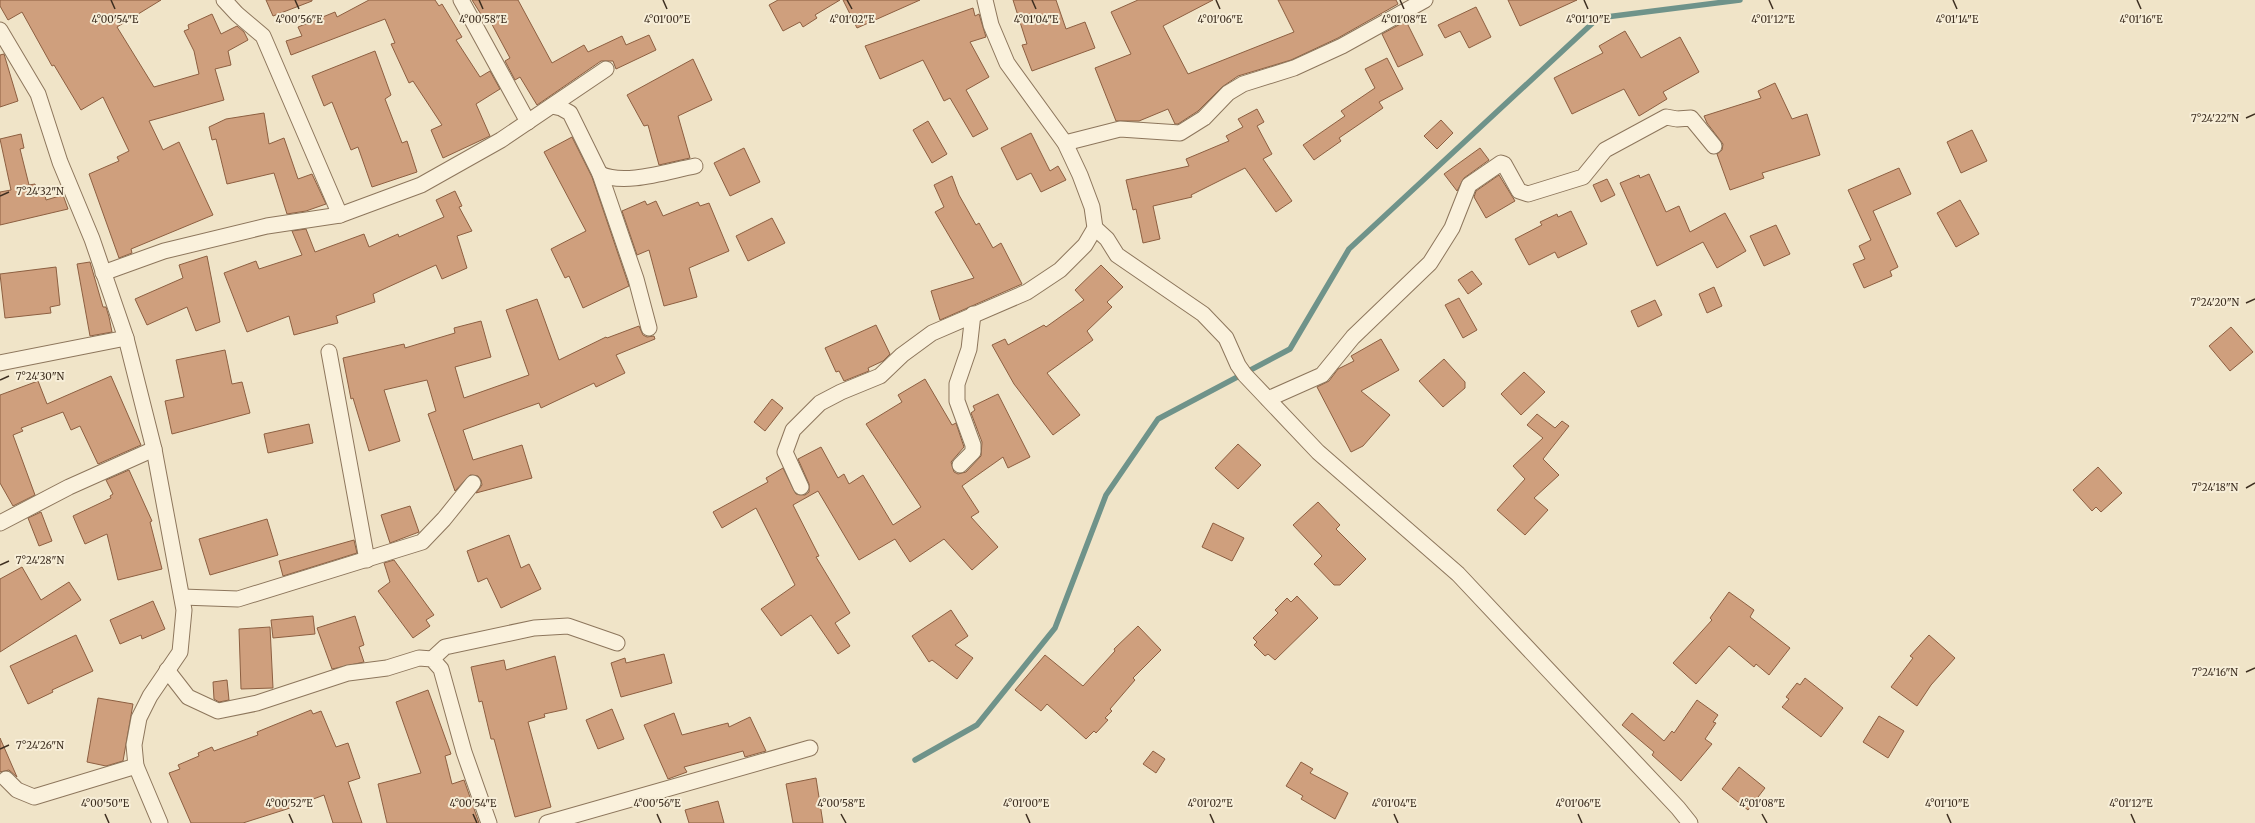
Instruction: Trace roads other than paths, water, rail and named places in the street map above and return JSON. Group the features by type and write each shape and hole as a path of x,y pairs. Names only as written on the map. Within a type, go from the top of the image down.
{"street":[{"path":"224,0 237,14 263,36 340,215"},
{"path":"461,0 528,122"},
{"path":"801,487 785,452 793,430 820,404 841,392 880,376 902,355 932,333 1027,292 1060,270 1085,245 1095,228 1092,207 1080,175 1065,143 1007,63 992,25 985,0"},
{"path":"1065,143 1120,129 1180,133 1204,118 1228,93 1243,84 1294,68 1342,46 1407,5 1425,0"},
{"path":"0,30 38,94 60,162 103,273 126,338 154,449 184,610 180,652 150,696 139,718 134,745 136,766 160,823"},
{"path":"103,273 164,251 252,230 340,215 421,185 502,140 606,69"},
{"path":"552,106 561,108 570,113 600,174 636,279 649,328"},
{"path":"1268,399 1322,375 1353,337 1430,263 1452,228 1469,185 1501,163 1504,164 1519,191 1528,194 1583,177 1605,150 1666,117 1678,119 1691,118 1714,146"},
{"path":"600,174 611,179 625,180 695,166"},
{"path":"1095,228 1107,239 1117,255 1203,314 1226,338 1242,370 1318,452 1458,574 1678,808 1690,823"},
{"path":"960,465 973,452 974,446 957,401 957,389 969,349 974,314"},
{"path":"0,363 126,338"},
{"path":"329,352 367,560"},
{"path":"0,524 69,487 154,449"},
{"path":"182,597 238,599 422,542 444,519 473,483"},
{"path":"432,659 445,647 534,628 568,626 617,643"},
{"path":"167,670 188,697 218,711 257,703 348,673 387,668 419,658 432,659 441,669 464,752 488,823"},
{"path":"547,823 810,748"},
{"path":"6,779 17,790 34,797 136,766"}],"waterway":[{"path":"915,760 977,725 1055,628 1106,495 1158,419 1290,349 1349,249 1598,18 1740,0"}]}
